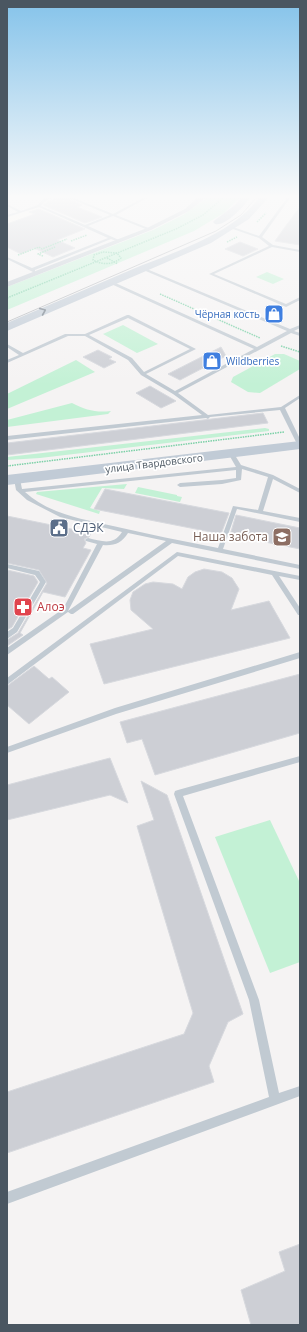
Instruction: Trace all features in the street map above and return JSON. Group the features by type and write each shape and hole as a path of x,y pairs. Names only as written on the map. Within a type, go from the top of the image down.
{"main road":[{"path":"7,327 161,260"},
{"name":"улица Твардовского","path":"15,483 236,462 300,444"}],"street":[{"path":"8,284 35,271 65,260"}],"lane":[{"path":"12,260 35,271 60,260"},
{"path":"241,260 211,274 286,306 300,298"},
{"path":"142,268 300,335"},
{"path":"110,282 258,349"},
{"path":"7,362 67,335 86,335 128,316 194,349 143,374"},
{"path":"175,393 300,326"},
{"path":"86,335 130,359 143,374 175,393 208,417"},
{"path":"7,345 23,355"},
{"path":"7,438 282,408 300,396"},
{"path":"282,408 300,444"},
{"path":"180,485 233,481 238,479 236,462 271,476 300,491"},
{"path":"260,512 271,476"},
{"path":"15,483 29,499 62,516 170,541 300,567"},
{"path":"220,550 236,507 300,520"},
{"path":"88,540 116,543 123,538 126,531"},
{"path":"70,612 170,541"},
{"path":"7,652 65,611 101,542"},
{"path":"7,682 177,554 300,578"},
{"path":"7,566 37,573 43,582 15,630 7,636"},
{"path":"274,573 300,612"},
{"path":"7,750 115,711 300,655"},
{"path":"275,1099 254,1000 178,794 300,759"},
{"path":"7,1198 300,1091"}],"path":[{"path":"93,260 100,263 116,262"},
{"path":"157,293 269,342 300,352"},
{"path":"7,466 293,431"}],"green space":[{"path":"76,260 125,260 7,310 7,287"},
{"path":"267,272 284,279 273,284 256,277"},
{"path":"123,325 158,344 137,353 103,334"},
{"path":"275,354 284,354 300,361 300,369 260,393 248,392 231,382 233,377"},
{"path":"76,360 95,372 7,409 7,394"},
{"path":"72,403 91,410 101,412 111,411 108,414 7,427 7,420"},
{"path":"265,428 269,429 269,431 40,458 7,460 7,457"},
{"path":"127,484 124,489 102,488 90,508 100,511 99,514 36,494 37,492"},
{"path":"138,487 182,497 180,502 135,493"},
{"path":"270,820 300,883 300,962 270,973 215,837"}],"building":[{"path":"221,347 226,356 180,380 168,374"},
{"path":"98,350 112,357 109,359 116,362 104,368 83,357"},
{"path":"150,386 176,401 161,408 136,393"},
{"path":"263,413 268,423 7,455 7,443"},
{"path":"105,489 229,513 221,534 94,509"},
{"path":"236,515 300,528 300,549 230,535"},
{"path":"7,516 91,533 89,537 84,539 86,543 83,548 91,550 65,597 43,592 20,633 23,635 7,646 7,640 18,633 47,583 39,570 7,563"},
{"path":"204,569 222,572 232,578 239,589 231,610 269,601 290,638 104,684 90,644 153,629 131,610 130,600 133,592 145,584 153,582 173,584 182,589 188,577 195,572"},
{"path":"7,570 34,576 38,582 12,627 7,630"},
{"path":"34,666 49,679 52,677 69,692 29,724 7,705 7,686"},
{"path":"300,674 300,733 155,775 142,739 127,743 120,722"},
{"path":"110,758 128,803 110,795 7,820 7,785"},
{"path":"141,781 167,795 243,1014 228,1022 209,1066 214,1082 7,1153 7,1092 184,1034 193,1013 137,826 154,820"},
{"path":"300,1244 300,1325 251,1325 241,1290 285,1271 279,1252"}],"tram line":[{"path":"7,322 149,260"}],"place":[{"name":"Чёрная кость","path":"274,314"},
{"name":"Wildberries","path":"212,361"},
{"name":"СДЭК","path":"59,528"},
{"name":"Наша забота","path":"282,537"},
{"name":"Алоэ","path":"23,607"}]}
